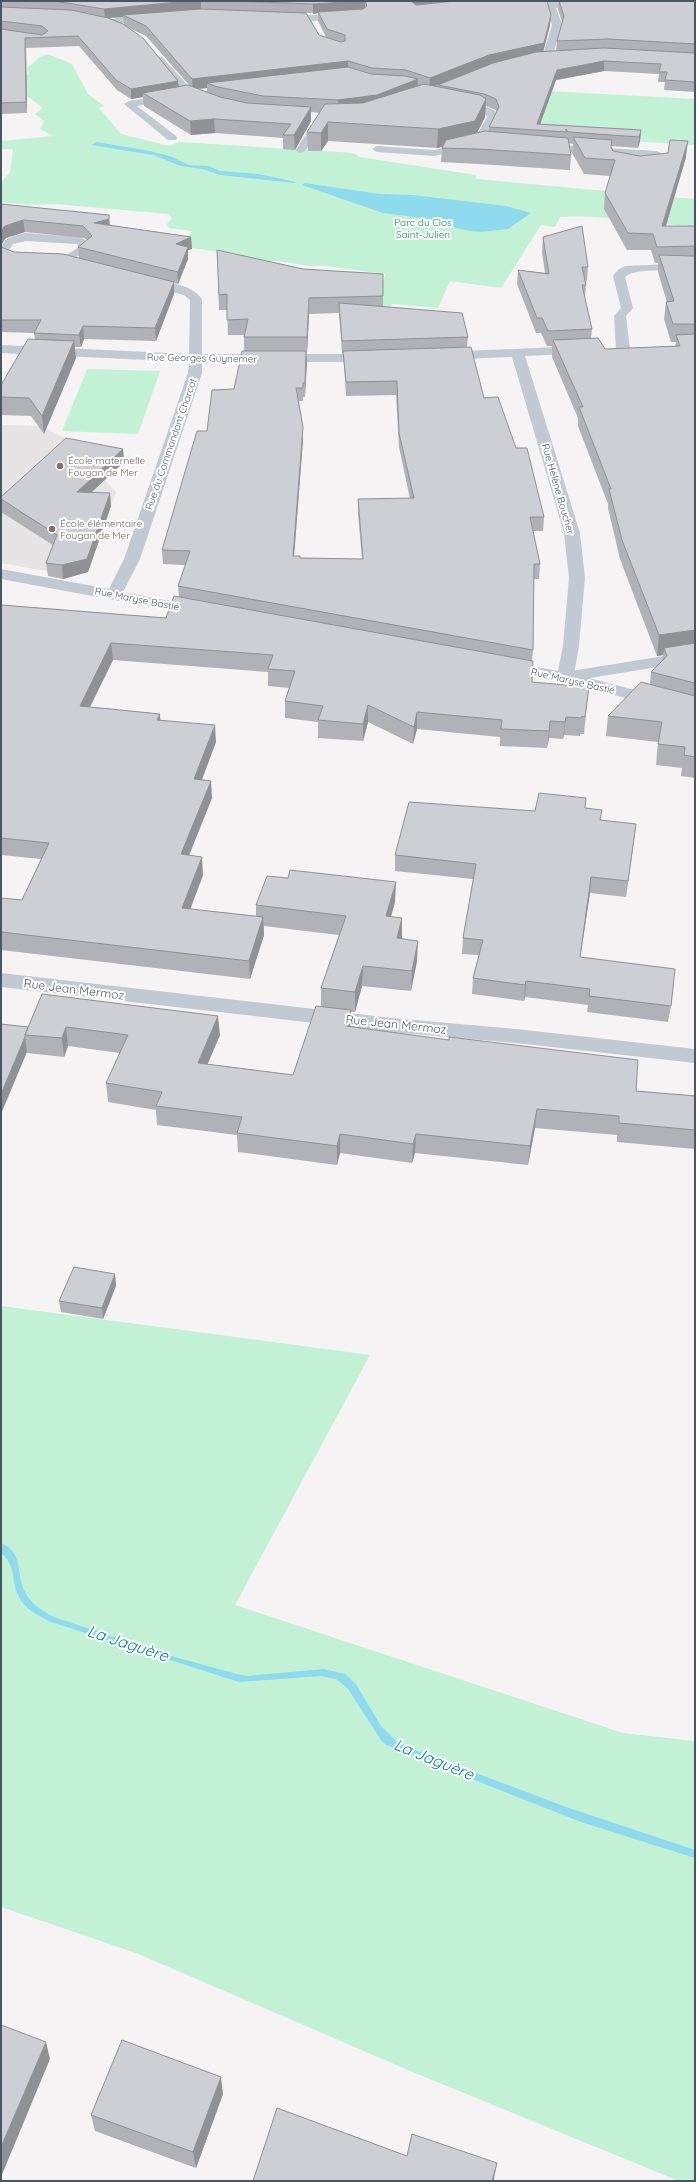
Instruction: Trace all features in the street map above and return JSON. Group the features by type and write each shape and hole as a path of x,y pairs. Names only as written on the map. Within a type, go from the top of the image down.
{"street":[{"path":"551,56 549,51 557,25 551,3 636,3 642,1"},
{"path":"273,17 313,18 362,14"},
{"path":"123,30 99,22 165,16"},
{"path":"313,18 312,24 316,30"},
{"path":"154,53 190,94 220,105"},
{"path":"172,138 129,104 213,91"},
{"path":"448,102 483,109 491,113 492,117 480,138 482,142 512,145"},
{"path":"301,150 325,118 306,117"},
{"path":"527,146 617,157 656,154 663,158 662,165 652,168 639,167"},
{"path":"16,258 1,253 8,242 26,237 80,241 86,248 64,260"},
{"path":"50,260 64,260 79,264"},
{"path":"623,349 620,316 627,308 619,276 625,270 636,268 695,267"},
{"name":"Rue du Commandant Charcot","path":"114,595 132,559 153,499 195,373 196,358 196,299 188,292 131,277"},
{"path":"608,349 637,348"},
{"name":"Rue Georges Guynemer","path":"1,349 93,355 196,358 386,358"},
{"path":"432,356 593,350"},
{"name":"Rue Hélène Boucher","path":"517,352 572,533 577,578 571,646 565,677"},
{"name":"Rue Georges Guynemer","path":"1,356 44,357 93,355"},
{"name":"Rue Maryse Bastié","path":"1,574 218,614"},
{"name":"Rue Maryse Bastié","path":"489,663 565,677 695,711"},
{"name":"Rue Jean Mermoz","path":"1,980 384,1024 516,1036 695,1056"}],"lane":[{"path":"377,150 434,153 482,142"},
{"path":"565,677 695,656"}],"shaded area":[{"path":"1,425 41,426 101,457 124,462 113,472 102,470 101,476 116,492 88,572 74,576 1,563"}],"green space":[{"name":"Parc du Clos Saint-Julien","path":"48,54 72,64 88,94 104,106 99,108 121,134 169,146 179,142 354,153 359,157 476,175 476,179 695,199 695,226 661,224 611,218 577,216 560,217 555,227 541,225 501,288 450,281 438,308 392,304 372,348 353,348 386,274 276,261 256,262 242,255 170,245 189,236 192,231 169,228 167,224 172,218 168,214 55,204 29,205 1,202 1,183 10,172 13,149 1,149 1,141 53,136 40,129 44,121 35,114 43,108 19,90 12,80 29,74 27,68 40,57"},
{"path":"548,91 695,99 695,145 536,135"},
{"path":"87,369 160,371 138,434 62,431"},
{"path":"1,1306 370,1355 235,1605 623,1733 695,1741 695,2181 679,2181 415,2073 136,1953 1,1907"}],"water":[{"path":"97,142 150,151 172,157 189,165 209,166 220,171 258,174 296,182 220,175 203,169 181,166 153,155 91,145"},
{"path":"305,183 380,194 413,195 506,206 531,213 508,229 481,232 470,231 456,228 436,220 383,213 302,185"},
{"name":"La Jaguère","path":"1,1543 13,1551 16,1557 24,1590 27,1595 33,1603 54,1617 171,1656 247,1676 324,1669 345,1674 356,1684 381,1726 399,1744 566,1807 695,1850 695,1858 581,1822 386,1745 381,1740 348,1689 336,1679 321,1676 239,1682 51,1622 27,1608 20,1600 9,1562 1,1553"}],"building":[{"path":"54,1 189,1 104,9"},
{"path":"231,1 364,1 313,4"},
{"path":"365,1 411,1 416,5 455,1 547,1 551,15 544,43 489,55 430,78 406,70 372,68 348,61 192,79 146,26 123,15 201,9 306,13 319,35 341,42 345,41 345,35 327,29 318,12 363,9 367,6"},
{"path":"559,1 695,1 695,44 608,39 557,41 564,16"},
{"path":"1,7 71,10 108,18 123,24 143,38 178,81 131,89 116,80 78,36 25,38 26,102 1,103 1,29 42,35 48,31 42,26 1,21"},
{"path":"604,48 695,53 695,82 665,80 667,72 659,72 661,64 604,61 557,70 537,124 641,130 639,137 568,132 566,129 566,132 489,127 499,107 496,99 484,94 438,85 493,63 536,52"},
{"path":"348,67 371,74 405,76 418,79 377,95 338,100 263,96 218,87 207,83"},
{"path":"424,84 480,95 486,99 475,121 438,129 328,122 321,133 307,132 325,104 363,103"},
{"path":"188,85 220,97 247,103 311,107 294,135 283,135 291,124 214,119 190,121 143,93"},
{"path":"485,131 568,138 571,155 442,148 446,140"},
{"path":"573,137 612,140 611,147 613,151 640,156 668,153 670,140 688,141 662,226 695,226 695,246 657,247 653,234 628,233 605,193 615,160 585,158"},
{"path":"1,204 109,215 109,219 94,223 191,237 176,244 188,247 178,272 78,247 92,236 83,226 23,220 5,226 1,231"},
{"path":"582,226 588,267 582,267 586,285 582,285 592,329 548,331 542,318 537,318 518,270 549,274 543,237"},
{"path":"1,247 14,252 63,254 174,282 155,328 83,326 79,335 34,333 41,320 1,320"},
{"path":"217,250 303,269 383,274 383,296 309,298 307,337 244,337 248,319 227,320 227,294 219,295"},
{"path":"659,255 695,256 695,324 673,324 666,302 674,301"},
{"path":"339,303 462,313 468,337 342,341"},
{"path":"695,334 695,630 659,635 622,540 609,489 611,489 579,407 583,407 553,340 598,338 605,349 680,346 676,335"},
{"path":"28,339 74,341 42,416 29,398 1,397 1,385"},
{"path":"471,347 484,398 498,397 516,448 527,448 544,517 530,517 540,564 534,564 533,650 178,586 190,551 162,550 197,431 207,431 212,390 234,389 242,351 306,351 305,383 303,383 303,388 296,388 303,427 293,556 300,556 300,558 363,559 358,499 414,498 399,433 397,381 346,382 343,351"},
{"path":"66,438 123,449 77,492 110,493 87,559 62,565 46,563 57,535 1,499 1,497"},
{"path":"174,596 533,661 532,682 589,687 585,717 566,717 565,722 550,721 549,731 501,729 502,720 417,712 414,727 368,705 363,724 318,720 323,706 285,701 295,671 268,669 273,655 111,643 80,706 160,714 157,720 215,725 194,779 211,781 181,854 202,857 182,908 263,917 249,961 1,932 1,898 22,900 49,843 1,838 1,605 166,618"},
{"path":"695,643 695,683 651,672 667,656 664,648"},
{"path":"641,682 695,696 695,757 684,755 685,747 658,744 662,722 608,716"},
{"path":"539,793 586,798 585,808 602,810 600,820 636,824 628,881 591,877 580,957 675,969 671,1006 589,996 590,989 526,981 525,985 473,978 483,940 463,938 476,864 395,855 409,802 535,811"},
{"path":"290,870 396,882 386,916 402,918 397,938 418,941 412,971 363,966 355,992 321,988 346,916 256,905 267,876 288,878"},
{"path":"42,994 218,1016 198,1063 293,1075 316,1006 351,1010 346,1026 449,1040 449,1037 638,1060 636,1091 695,1096 695,1130 619,1123 619,1116 537,1109 530,1146 416,1134 413,1144 340,1134 337,1146 237,1133 242,1117 156,1106 162,1092 106,1083 128,1035 66,1027 62,1038 25,1035"},
{"path":"1,1024 28,1027 1,1094"},
{"path":"74,1267 115,1274 102,1308 59,1301"},
{"path":"1,2025 46,2042 1,2147"},
{"path":"122,2040 221,2077 193,2152 91,2115"},
{"path":"277,2108 407,2156 412,2134 497,2163 492,2181 253,2181"}],"place":[{"name":"École maternelle Fougan de Mer","path":"60,466"},
{"name":"École élémentaire Fougan de Mer","path":"52,529"}]}
